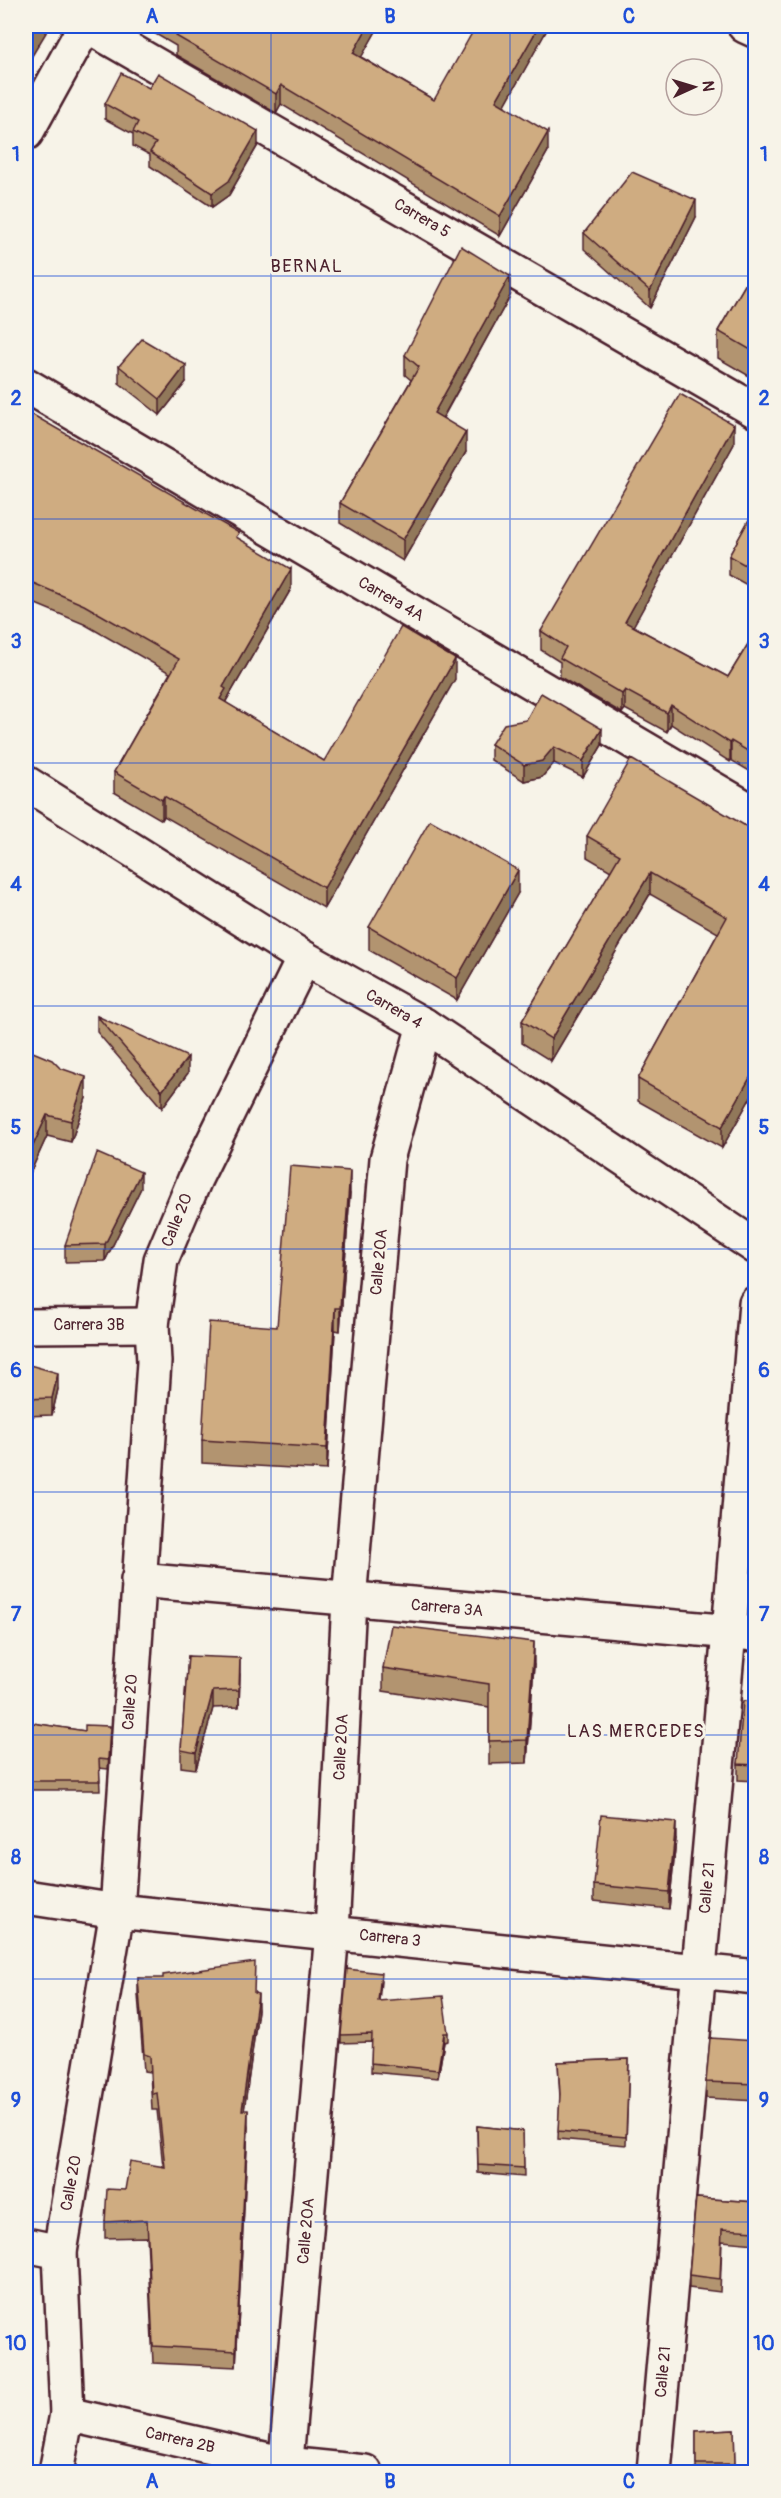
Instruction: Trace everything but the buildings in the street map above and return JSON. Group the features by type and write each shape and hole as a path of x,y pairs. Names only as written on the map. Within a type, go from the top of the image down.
{"street":[{"path":"26,132 86,26"},
{"name":"Carrera 5","path":"86,26 756,411"},
{"path":"745,26 756,31"},
{"name":"Carrera 4A","path":"26,385 756,814"},
{"name":"Carrera 4","path":"26,783 304,958 424,1025 756,1247"},
{"name":"Calle 20","path":"56,2472 67,2414 60,2252 117,1911 154,1362 152,1325 161,1260 178,1215 304,958"},
{"name":"Calle 20A","path":"286,2468 332,1932 349,1599 387,1159 424,1025"},
{"name":"Calle 21","path":"654,2472 699,1971 742,1633 756,1303"},
{"name":"Carrera 3B","path":"26,1326 152,1325"},
{"name":"Carrera 3A","path":"138,1580 742,1633"},
{"name":"Carrera 3","path":"26,1897 117,1911 756,1977"},
{"path":"26,2245 60,2252"},
{"name":"Carrera 2B","path":"67,2414 286,2468 365,2472"}],"district":[{"name":"BERNAL","path":"307,266"},
{"name":"LAS MERCEDES","path":"636,1731"}]}
